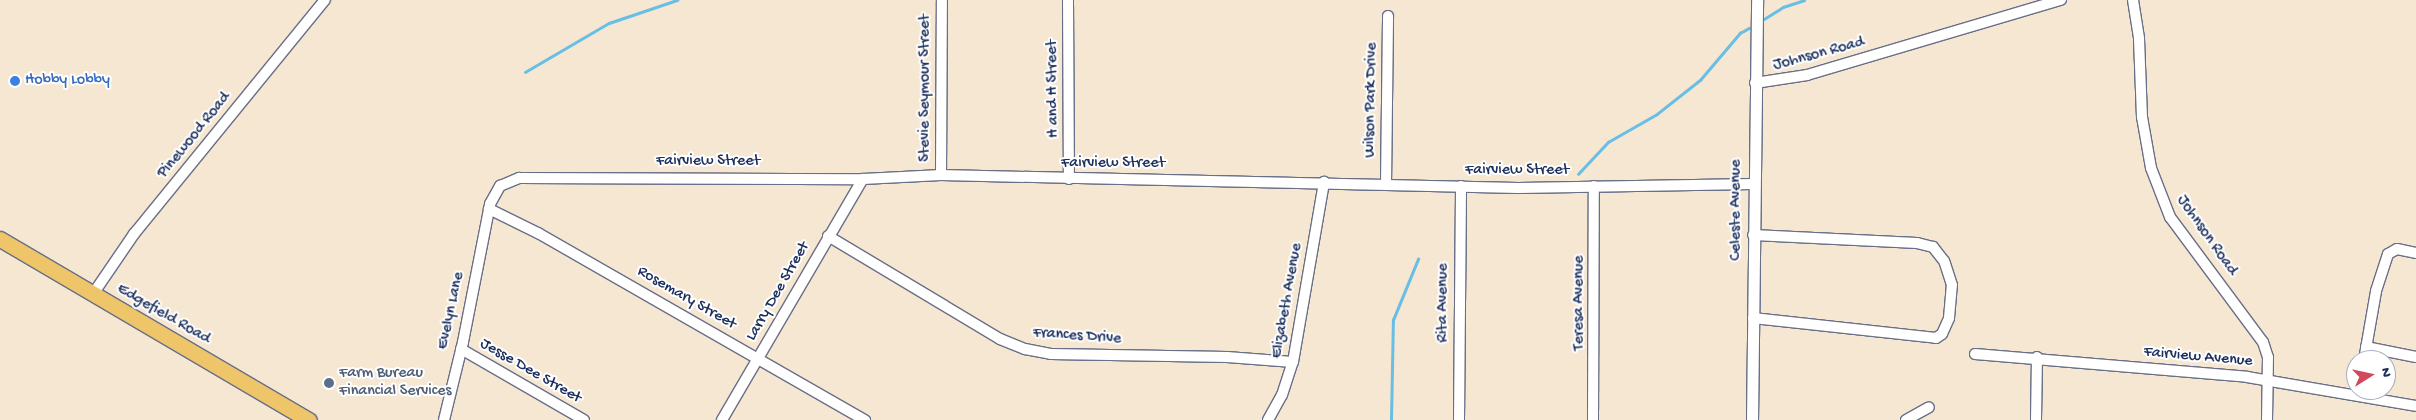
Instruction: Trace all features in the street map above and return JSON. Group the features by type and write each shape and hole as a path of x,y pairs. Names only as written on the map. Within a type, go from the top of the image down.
{"main road":[{"name":"Edgefield Road","path":"0,239 309,420"}],"street":[{"name":"Pinewood Road","path":"93,294 134,234 325,0"},
{"name":"Stevie Seymour Street","path":"941,175 942,0"},
{"name":"H and H Street","path":"1068,0 1069,178"},
{"name":"Celeste Avenue","path":"1752,420 1756,0"},
{"name":"Johnson Road","path":"1755,83 1807,75 2061,0"},
{"name":"Johnson Road","path":"2133,0 2138,32 2142,117 2158,191 2187,241 2257,332 2266,349 2268,380 2267,420"},
{"name":"Wilson Park Drive","path":"1386,184 1388,16"},
{"name":"Fairview Street","path":"489,209 492,197 500,186 519,178 863,178 941,175 1461,186 1753,184"},
{"name":"Larry Dee Street","path":"722,420 863,178"},
{"name":"Elizabeth Avenue","path":"1268,420 1282,395 1293,362 1324,182"},
{"name":"Rita Avenue","path":"1459,420 1461,186"},
{"name":"Teresa Avenue","path":"1593,420 1594,186"},
{"name":"Evelyn Lane","path":"444,420 461,349 489,209"},
{"name":"Rosemary Street","path":"489,209 538,233 759,357 865,420"},
{"path":"1753,235 1917,243 1933,247 1944,260 1952,285 1949,318 1942,334 1936,338 1753,318"},
{"name":"Frances Drive","path":"828,236 1000,339 1024,349 1051,354 1227,357 1293,362"},
{"path":"2366,350 2376,291 2388,254 2397,249 2416,253"},
{"path":"2366,347 2416,357"},
{"name":"Jesse Dee Street","path":"461,349 584,420"},
{"name":"Fairview Avenue","path":"1975,354 2268,380 2346,391"},
{"path":"2036,420 2037,358"},
{"name":"Fairview Avenue","path":"2390,400 2416,406"},
{"path":"1906,420 1930,407"}],"waterway":[{"path":"525,72 609,23 677,0"},
{"path":"1764,19 1783,7 1804,0"},
{"path":"1578,174 1608,142 1657,114 1700,80 1740,33 1749,28"},
{"path":"1391,420 1393,320 1418,259"}],"place":[{"name":"Hobby Lobby","path":"15,81"},
{"name":"Farm Bureau Financial Services","path":"329,383"}]}
